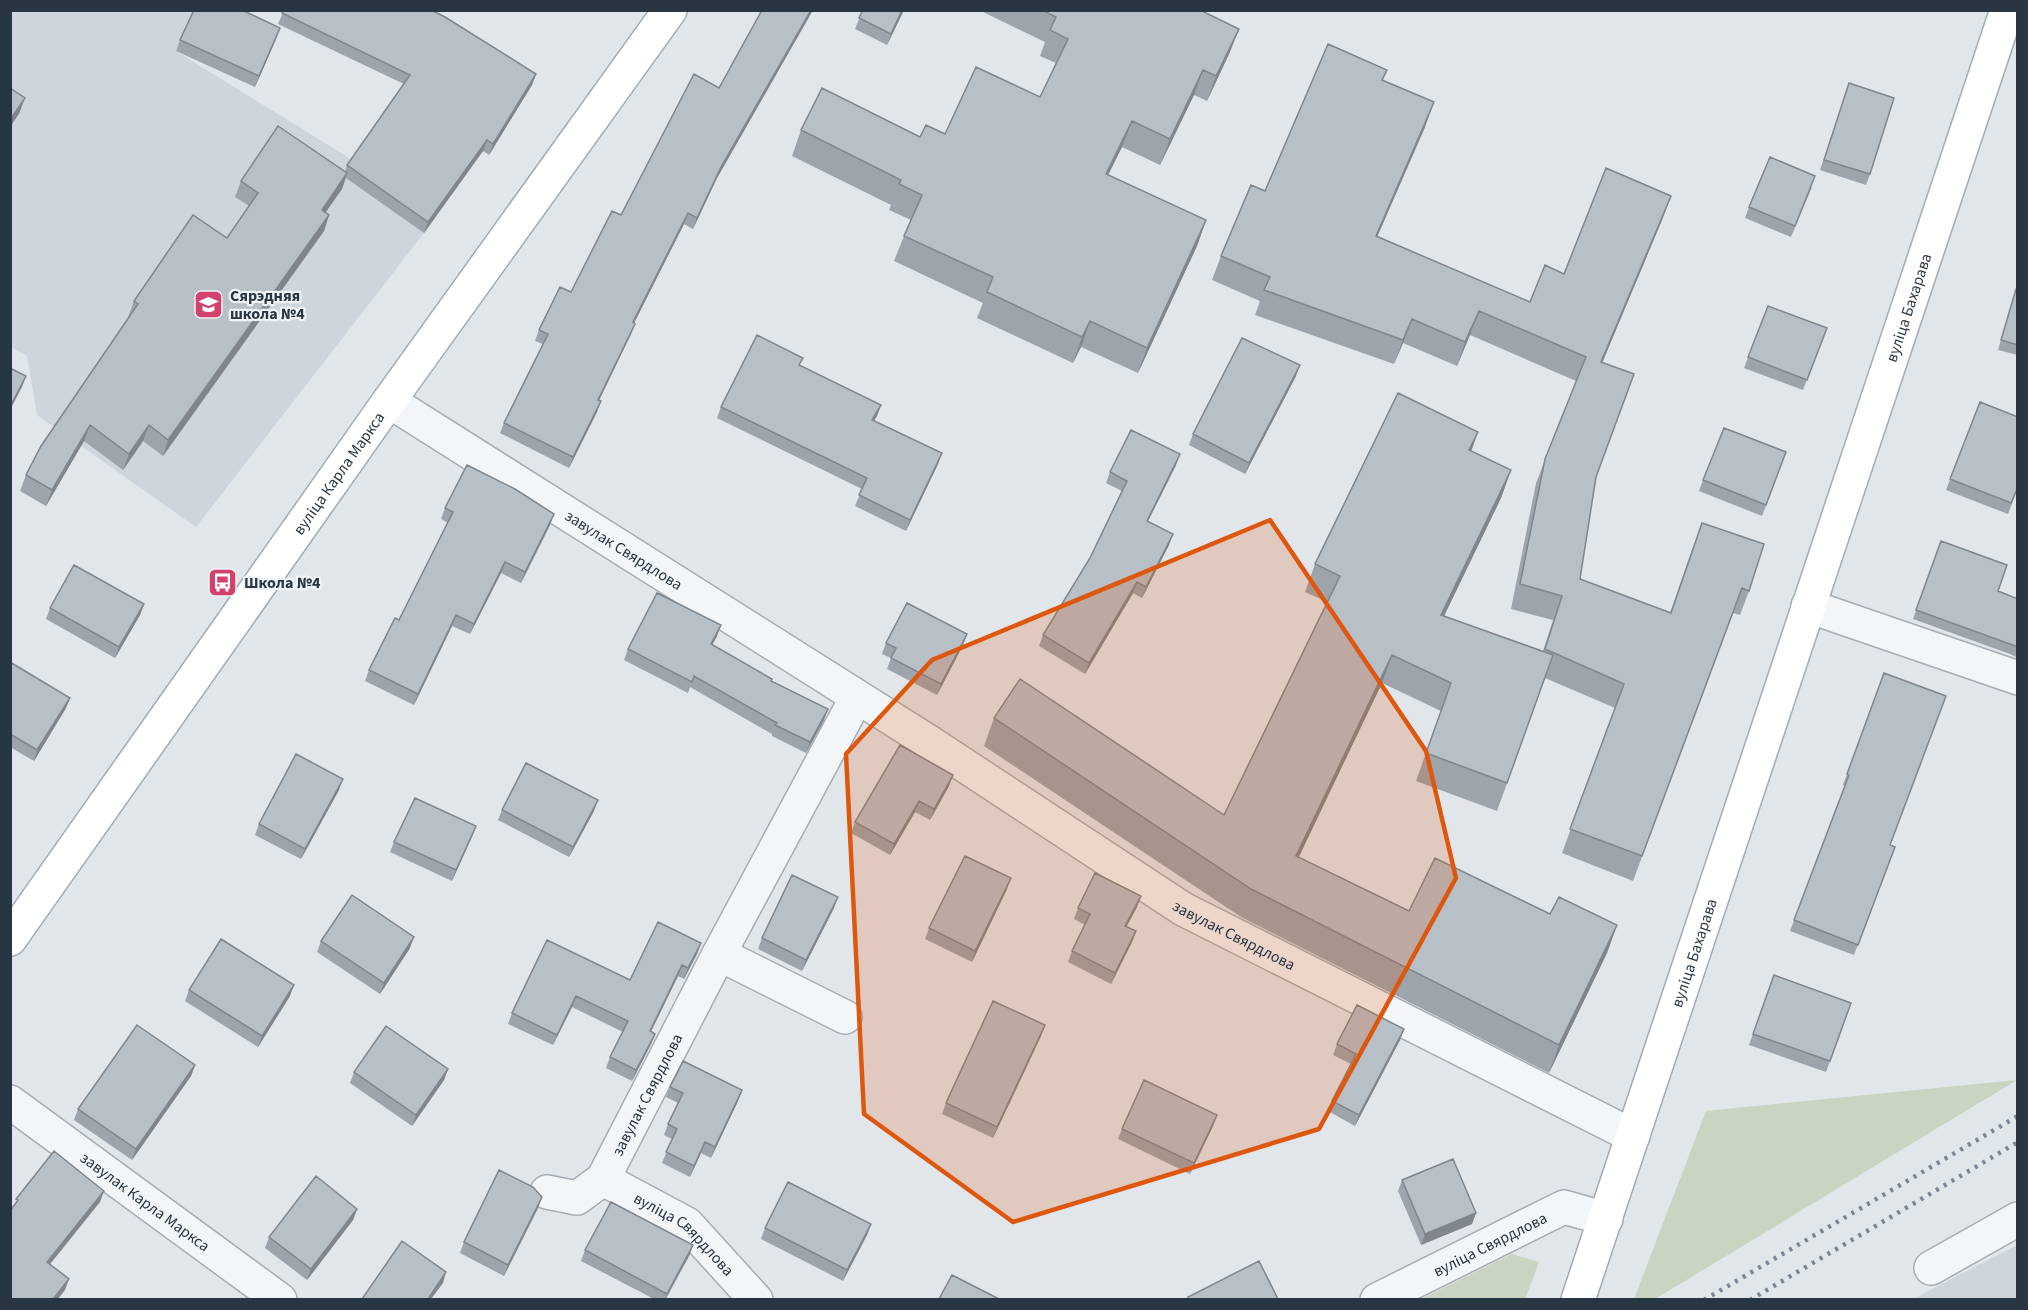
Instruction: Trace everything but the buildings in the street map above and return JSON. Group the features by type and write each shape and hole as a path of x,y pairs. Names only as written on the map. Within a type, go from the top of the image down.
{"main road":[{"name":"вуліца Карла Маркса","path":"10,939 389,401 670,10"},
{"name":"вуліца Бахарава","path":"1578,1299 2007,10"}],"street":[{"name":"завулак Свярдлова","path":"389,401 857,697 1184,909 1633,1136"},
{"path":"1808,606 2018,678"},
{"name":"завулак Свярдлова","path":"547,1192 577,1198 603,1179 719,954 857,697"},
{"path":"719,954 845,1017"},
{"name":"завулак Карла Маркса","path":"10,1102 280,1299"},
{"name":"вуліца Свярдлова","path":"603,1179 687,1224 756,1299"},
{"name":"вуліца Свярдлова","path":"1377,1299 1564,1208 1606,1219"},
{"path":"1930,1268 2018,1219"}],"highlighted area":[{"path":"1270,520 1426,751 1456,878 1319,1129 1013,1222 864,1114 846,754 932,660"}],"shaded area":[{"path":"11,11 195,11 176,51 354,161 424,233 196,527 37,415 27,356 11,347"},
{"path":"2017,1245 2017,1299 1913,1299"}],"green space":[{"path":"2017,1080 1655,1299 1634,1299 1706,1111"},
{"path":"1512,1254 1539,1262 1525,1299 1421,1299"}],"railway":[{"path":"1704,1300 2018,1116"},
{"path":"1750,1300 2018,1142"}],"place":[{"name":"Сярэдняя школа №4","path":"209,304"},
{"name":"Школа №4","path":"223,582"}]}
